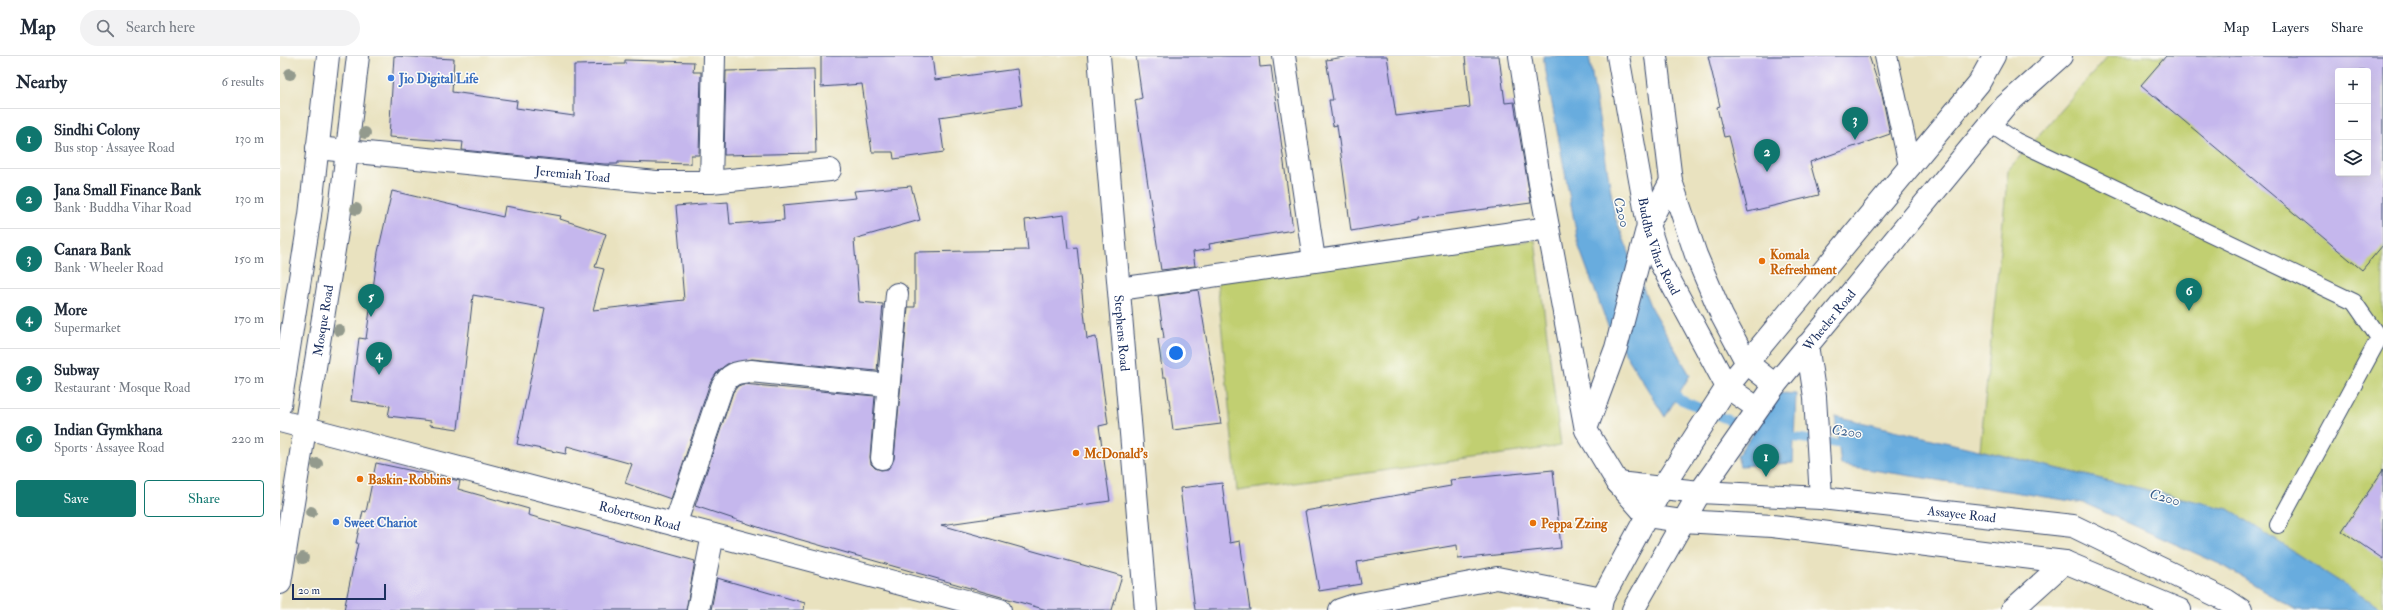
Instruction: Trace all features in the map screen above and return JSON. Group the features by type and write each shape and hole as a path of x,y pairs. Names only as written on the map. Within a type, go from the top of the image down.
{"street":[{"path":"280,405 310,215 328,56"},
{"name":"Mosque Road","path":"280,583 339,219 358,56"},
{"path":"711,182 714,56"},
{"name":"Stephens Road","path":"1099,56 1146,610"},
{"path":"1284,56 1314,260"},
{"path":"1520,56 1548,228 1586,430 1618,483 1647,516 1682,521 1772,526 2065,562 2180,610"},
{"name":"Buddha Vihar Road","path":"1618,56 1648,225 1660,262 1723,393 1755,411"},
{"path":"1656,56 1671,181 1696,255 1722,316 1747,363 1775,384"},
{"path":"1886,56 1910,166"},
{"path":"1979,83 1994,56"},
{"path":"1340,610 1355,605 1497,578 1601,605 1662,488 1723,393 2000,56"},
{"path":"2005,106 2045,56"},
{"name":"Wheeler Road","path":"1633,610 1682,521 1700,492 1775,384 2005,106 2061,56"},
{"name":"Jeremiah Toad","path":"317,148 656,182 711,182 830,170"},
{"path":"1586,430 1616,348 1648,225 1671,181"},
{"path":"1119,288 1548,228"},
{"path":"882,458 897,294"},
{"path":"1807,345 1815,397 1821,498"},
{"path":"674,525 727,377 738,372 751,371 888,385"},
{"name":"Robertson Road","path":"280,421 1000,610"},
{"name":"Assayee Road","path":"1618,483 1700,492 1821,498 2073,526 2226,600 2241,610"},
{"path":"698,610 713,535"},
{"path":"2012,610 2065,562"}],"lane":[{"path":"1990,124 2016,141 2354,302 2379,338 2278,525"}],"green space":[{"path":"2108,56 2383,56 2383,610 2228,509 1980,450 2008,170"},
{"path":"1535,240 1561,446 1237,491 1217,280"}],"water":[{"path":"1543,56 1589,56 1615,217 1651,308 1690,375 1665,417 1608,326 1579,247"},
{"path":"1781,393 1796,394 1793,463 1740,466 1737,456"},
{"path":"1835,416 2228,509 2383,610 2296,610 2224,566 2084,503 1841,465"}],"building":[{"path":"394,56 454,59 452,92 517,101 516,108 574,116 574,65 625,64 625,60 694,62 693,72 701,72 699,155 691,155 691,164 618,162 618,164 604,164 462,150 463,142 389,137"},
{"path":"821,56 932,56 935,80 1017,69 1022,105 939,117 944,152 894,159 893,152 872,152 862,84 821,87"},
{"path":"1136,56 1259,56 1260,67 1271,66 1293,230 1209,244 1210,249 1193,252 1195,266 1161,270 1135,100 1142,98"},
{"path":"1350,56 1387,56 1396,116 1470,107 1465,56 1499,56 1505,103 1514,102 1531,203 1417,218 1417,220 1351,231 1337,125 1333,126 1329,100 1333,100 1326,60"},
{"path":"1708,56 1869,56 1882,95 1890,134 1810,162 1819,195 1748,212 1729,136 1724,137 1717,107 1720,106"},
{"path":"2166,56 2383,56 2383,245 2362,270 2141,85"},
{"path":"814,69 816,153 724,155 726,71"},
{"path":"911,186 920,220 854,239 859,302 883,304 877,371 752,359 727,364 718,371 710,383 671,499 625,483 632,464 567,446 566,454 517,444 545,308 473,295 458,429 430,425 431,421 388,416 390,406 351,401 359,338 366,339 378,252 392,191 503,217 505,206 561,216 560,219 606,234 595,267 604,269 593,310 684,300 676,206 728,202 730,224 784,220 783,205 856,198 854,191"},
{"path":"1064,215 1068,248 1077,247 1087,339 1096,337 1108,424 1099,426 1110,501 941,525 1122,576 1112,610 1047,610 770,531 695,506 733,392 738,386 743,384 875,396 870,457 871,464 875,468 881,470 888,469 894,459 908,307 915,307 915,252 1028,250 1025,220"},
{"path":"1198,290 1221,424 1173,430 1166,377 1163,377 1158,339 1164,338 1158,296"},
{"path":"376,463 460,481 458,489 529,509 528,515 695,561 686,610 344,610 358,543 356,543 363,511 366,512"},
{"path":"1553,470 1561,548 1458,559 1457,545 1357,562 1361,584 1319,591 1305,511 1451,486 1450,480"},
{"path":"2383,470 2383,559 2342,531"},
{"path":"1222,483 1230,543 1240,541 1250,610 1195,610 1180,488"},
{"path":"717,578 805,603 804,610 711,610"}],"waterway":[{"name":"C200","path":"1672,386 1679,399 1745,427"},
{"name":"C200","path":"1783,436 1849,445"}],"place":[{"name":"Jio Digital Life","path":"391,78"},
{"name":"Canara Bank","path":"1855,140"},
{"name":"Jana Small Finance Bank","path":"1767,172"},
{"name":"Komala Refreshment","path":"1762,261"},
{"name":"Indian Gymkhana","path":"2189,311"},
{"name":"Subway","path":"371,317"},
{"name":"More","path":"379,375"},
{"name":"McDonald's","path":"1076,453"},
{"name":"Sindhi Colony","path":"1766,477"},
{"name":"Baskin-Robbins","path":"360,479"},
{"name":"Sweet Chariot","path":"336,522"},
{"name":"Peppa Zzing","path":"1533,523"}]}
